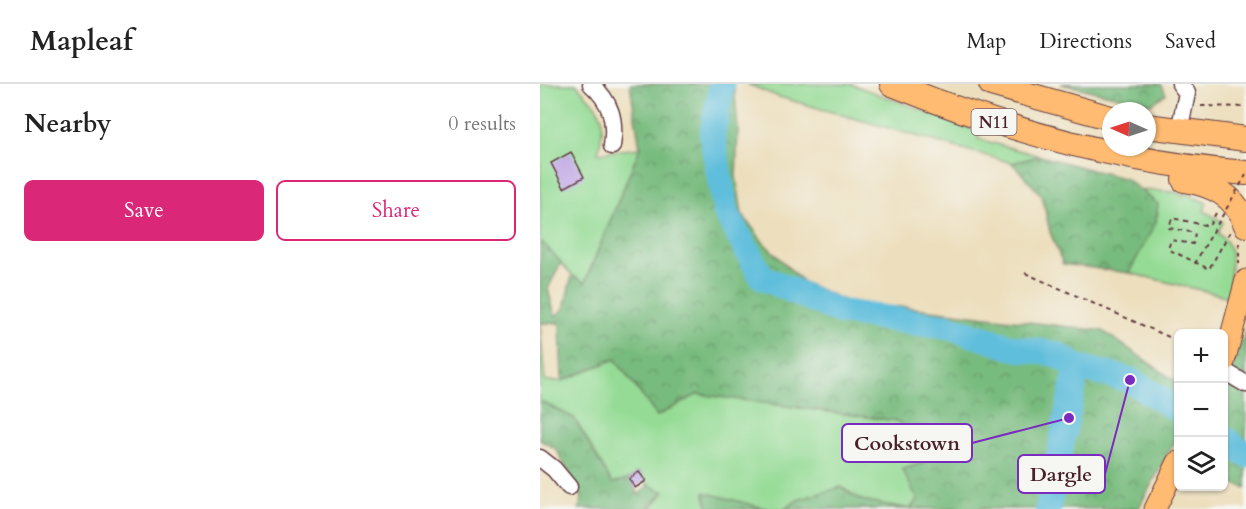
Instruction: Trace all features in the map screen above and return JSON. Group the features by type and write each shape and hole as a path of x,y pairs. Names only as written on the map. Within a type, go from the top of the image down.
{"highway":[{"name":"N11","path":"892,84 961,112 1217,189 1237,206 1236,231"},
{"name":"N11","path":"991,84 1102,115"},
{"path":"1156,127 1246,139"},
{"name":"N11","path":"1100,152 1246,174"}],"main road":[{"path":"1228,347 1246,280"},
{"path":"1155,509 1174,472"}],"street":[{"path":"591,84 612,112 615,129 612,146"},
{"path":"1179,131 1187,93 1180,84"},
{"path":"1228,373 1246,384"},
{"path":"540,458 554,469 569,487"}],"path":[{"path":"1186,106 1246,107"},
{"path":"1195,264 1246,174"},
{"path":"1216,213 1209,226 1172,218 1169,228 1195,233 1193,244 1171,240 1168,249 1209,269 1236,231"},
{"path":"1024,273 1174,339"}],"green space":[{"path":"540,84 576,84 592,101 602,121 598,153 640,148 584,284 572,275 540,240"},
{"path":"630,84 734,84 738,130 736,176 742,214 763,242 803,282 857,306 905,307 1103,331 1174,380 1174,442 1138,509 910,509 918,500 902,469 923,463 930,450 897,421 698,394 657,416 615,359 562,381 560,323 540,323 540,240 561,262 548,289 555,316 564,309 572,275 585,283 640,148"},
{"path":"747,84 851,84 979,132 978,139 1040,156 1012,163 779,97"},
{"path":"1061,84 1161,84 1166,94 1154,102 1142,102"},
{"path":"1040,156 1126,179 1158,204 1156,222 1129,273 1063,264 1050,232 1042,196 1012,163"},
{"path":"1139,190 1175,192 1183,196 1184,193 1207,203 1204,211 1223,222 1218,233 1226,241 1231,251 1230,297 1129,273 1158,213 1154,203"},
{"path":"540,323 545,381 562,381 615,359 657,416 698,394 897,421 931,450 915,503 910,509 861,500 841,487 798,500 784,509 767,509 705,493 709,509 650,509 664,492 648,485 639,472 629,479 612,483 574,418 540,401"},
{"path":"1246,330 1246,488 1228,481 1228,380"},
{"path":"540,401 574,418 612,483 629,479 639,495 648,485 664,492 646,509 579,509 582,498 556,449 540,440"},
{"path":"841,487 861,500 910,509 784,509 798,500"},
{"path":"704,492 767,509 709,509"}],"building":[{"path":"571,152 584,177 564,188 551,163"},
{"path":"639,472 646,481 635,488 629,479"}],"waterway":[{"path":"722,84 712,135 726,213 762,277 840,312 949,327 1014,348 1056,354 1077,367 1130,380 1174,408"},
{"path":"1048,509 1077,367"},
{"path":"1228,441 1246,455"}],"place":[{"name":"Dargle","path":"1130,380"},
{"name":"Cookstown","path":"1069,418"}]}
